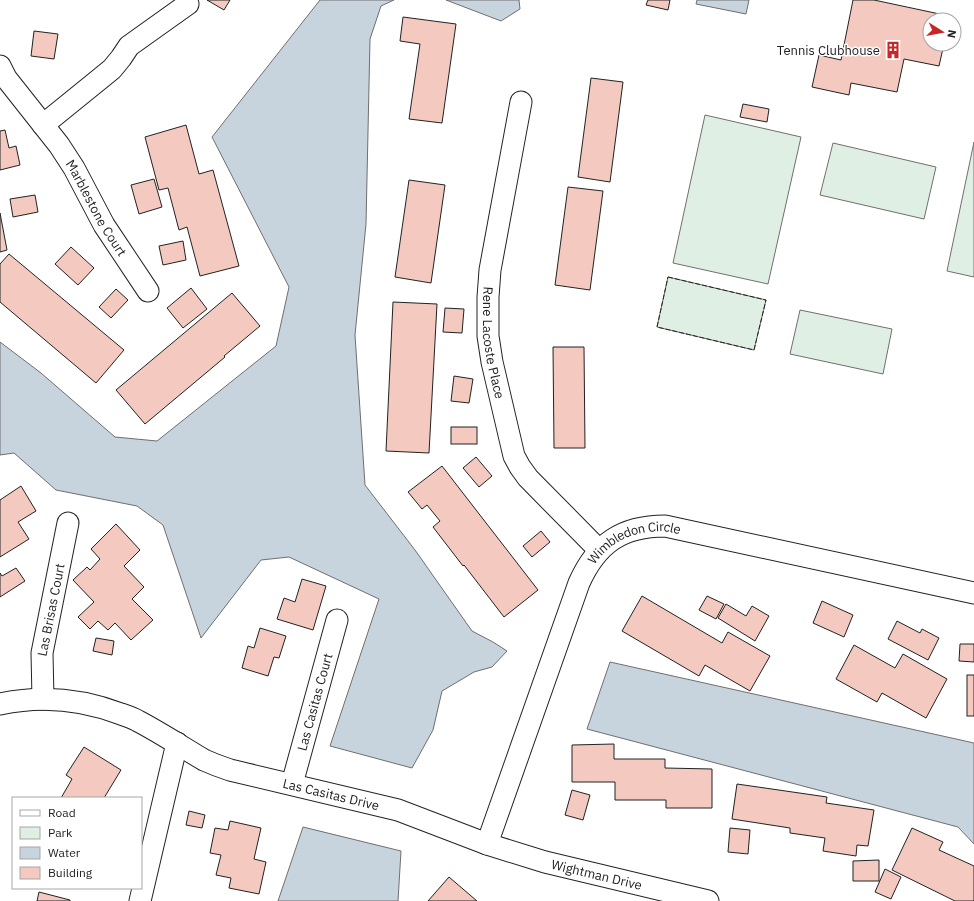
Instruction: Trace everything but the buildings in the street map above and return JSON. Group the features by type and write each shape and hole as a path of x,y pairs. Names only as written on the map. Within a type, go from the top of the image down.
{"street":[{"path":"43,125 112,69 129,46 188,4"},
{"name":"Marblestone Court","path":"0,66 6,78 59,145 74,168 104,225 148,291"},
{"name":"Rene Lacoste Place","path":"521,102 490,270 488,336 492,362 514,456 520,467 528,478 599,550"},
{"name":"Las Brisas Court","path":"42,699 42,653 68,523"},
{"name":"Wimbledon Circle","path":"487,844 579,582 585,569 599,550 623,533 651,526 666,526 974,593"},
{"name":"Las Casitas Court","path":"292,784 337,620"},
{"name":"Las Casitas Drive","path":"0,704 16,700 42,699 78,701 107,708 137,720 204,760 216,765 230,770 398,810 487,844"},
{"path":"140,901 177,743"},
{"name":"Wightman Drive","path":"487,844 545,862 708,901"}],"green space":[{"path":"705,115 801,137 768,284 673,263"},
{"path":"974,142 974,277 947,271"},
{"path":"833,143 936,167 924,219 820,195"},
{"path":"668,277 766,300 754,350 657,327"},
{"path":"800,310 892,329 883,374 790,354"}],"water":[{"path":"320,0 394,0 381,6 370,39 366,224 355,335 365,485 415,550 472,631 507,651 492,667 474,672 442,691 433,730 412,768 330,746 379,599 289,557 261,560 201,638 163,525 137,506 56,490 14,453 0,455 0,342 41,373 115,437 157,441 276,346 289,287 212,137"},
{"path":"446,0 519,0 520,9 501,21"},
{"path":"697,0 749,0 746,14 696,4"},
{"path":"610,662 974,743 974,844 958,827 587,729"},
{"path":"303,827 401,851 398,901 278,901"}],"fence":[{"path":"668,277 766,300 754,350 657,327 668,277"}],"place":[{"name":"Tennis Clubhouse","path":"893,50"}]}
